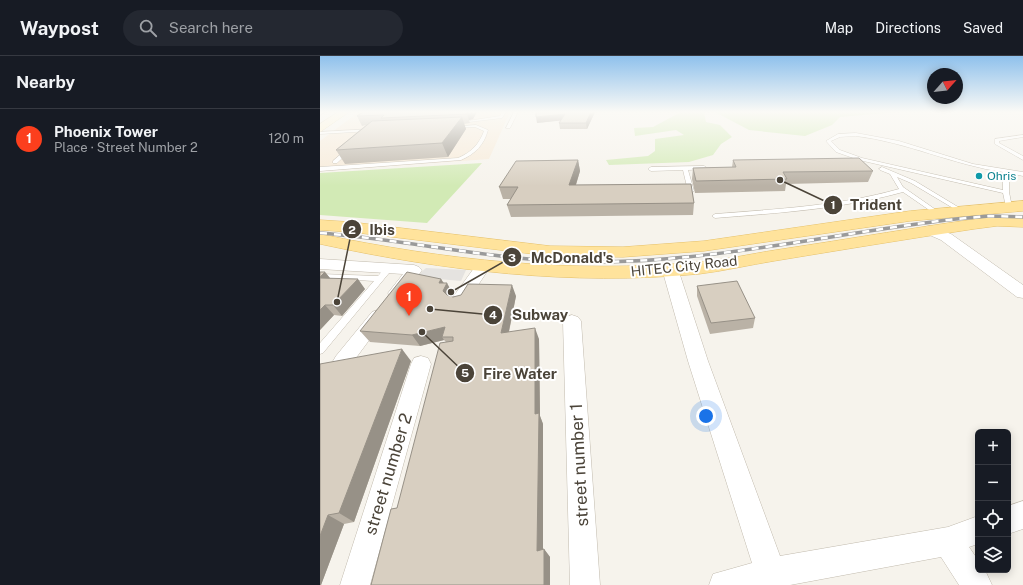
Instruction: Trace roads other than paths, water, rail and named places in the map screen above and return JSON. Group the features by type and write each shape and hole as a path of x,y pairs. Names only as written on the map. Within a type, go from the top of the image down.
{"main road":[{"name":"HITEC City Road","path":"320,225 351,227 550,251 623,252 679,249 734,243 937,213 960,210 983,210 1015,204"},
{"name":"HITEC City Road","path":"320,239 444,262 482,267 534,271 626,272 699,268 930,230 997,221 1023,222"}],"street":[{"path":"930,230 946,237 1023,293"},
{"path":"320,264 385,273 418,270 349,357"},
{"path":"459,301 482,267"},
{"path":"667,269 672,275 698,361 773,579"},
{"name":"street number 1","path":"572,321 585,585"},
{"name":"street number 2","path":"354,585 420,364"},
{"path":"1011,519 1023,515"},
{"path":"724,585 773,579 948,541 975,531"},
{"path":"948,541 977,585"}],"lane":[{"path":"320,169 459,159 474,153 484,137"},
{"path":"835,137 828,141 838,151 861,160 1015,204"},
{"path":"876,137 895,140 1023,179"},
{"path":"1019,137 997,140 997,144 1023,158"},
{"path":"335,162 356,144"},
{"path":"857,165 875,167 891,172 913,182 960,210"},
{"path":"685,168 691,191"},
{"path":"652,169 707,168"},
{"path":"891,172 904,190 937,213"},
{"path":"1006,173 1023,174"},
{"path":"1006,173 1015,204"},
{"path":"715,216 801,209 872,198 904,190"},
{"path":"320,276 385,273"},
{"path":"320,350 385,273"}],"railway":[{"path":"320,233 388,240 490,255 523,258 592,262 638,261 729,252 956,219 989,216 1023,217"}],"place":[{"name":"Ohris","path":"979,176"},
{"name":"Trident","path":"780,180"},
{"name":"McDonald's","path":"451,292"},
{"name":"Ibis","path":"337,302"},
{"name":"Subway","path":"430,309"},
{"name":"Phoenix Tower","path":"409,316"},
{"name":"Fire Water","path":"422,332"}]}
